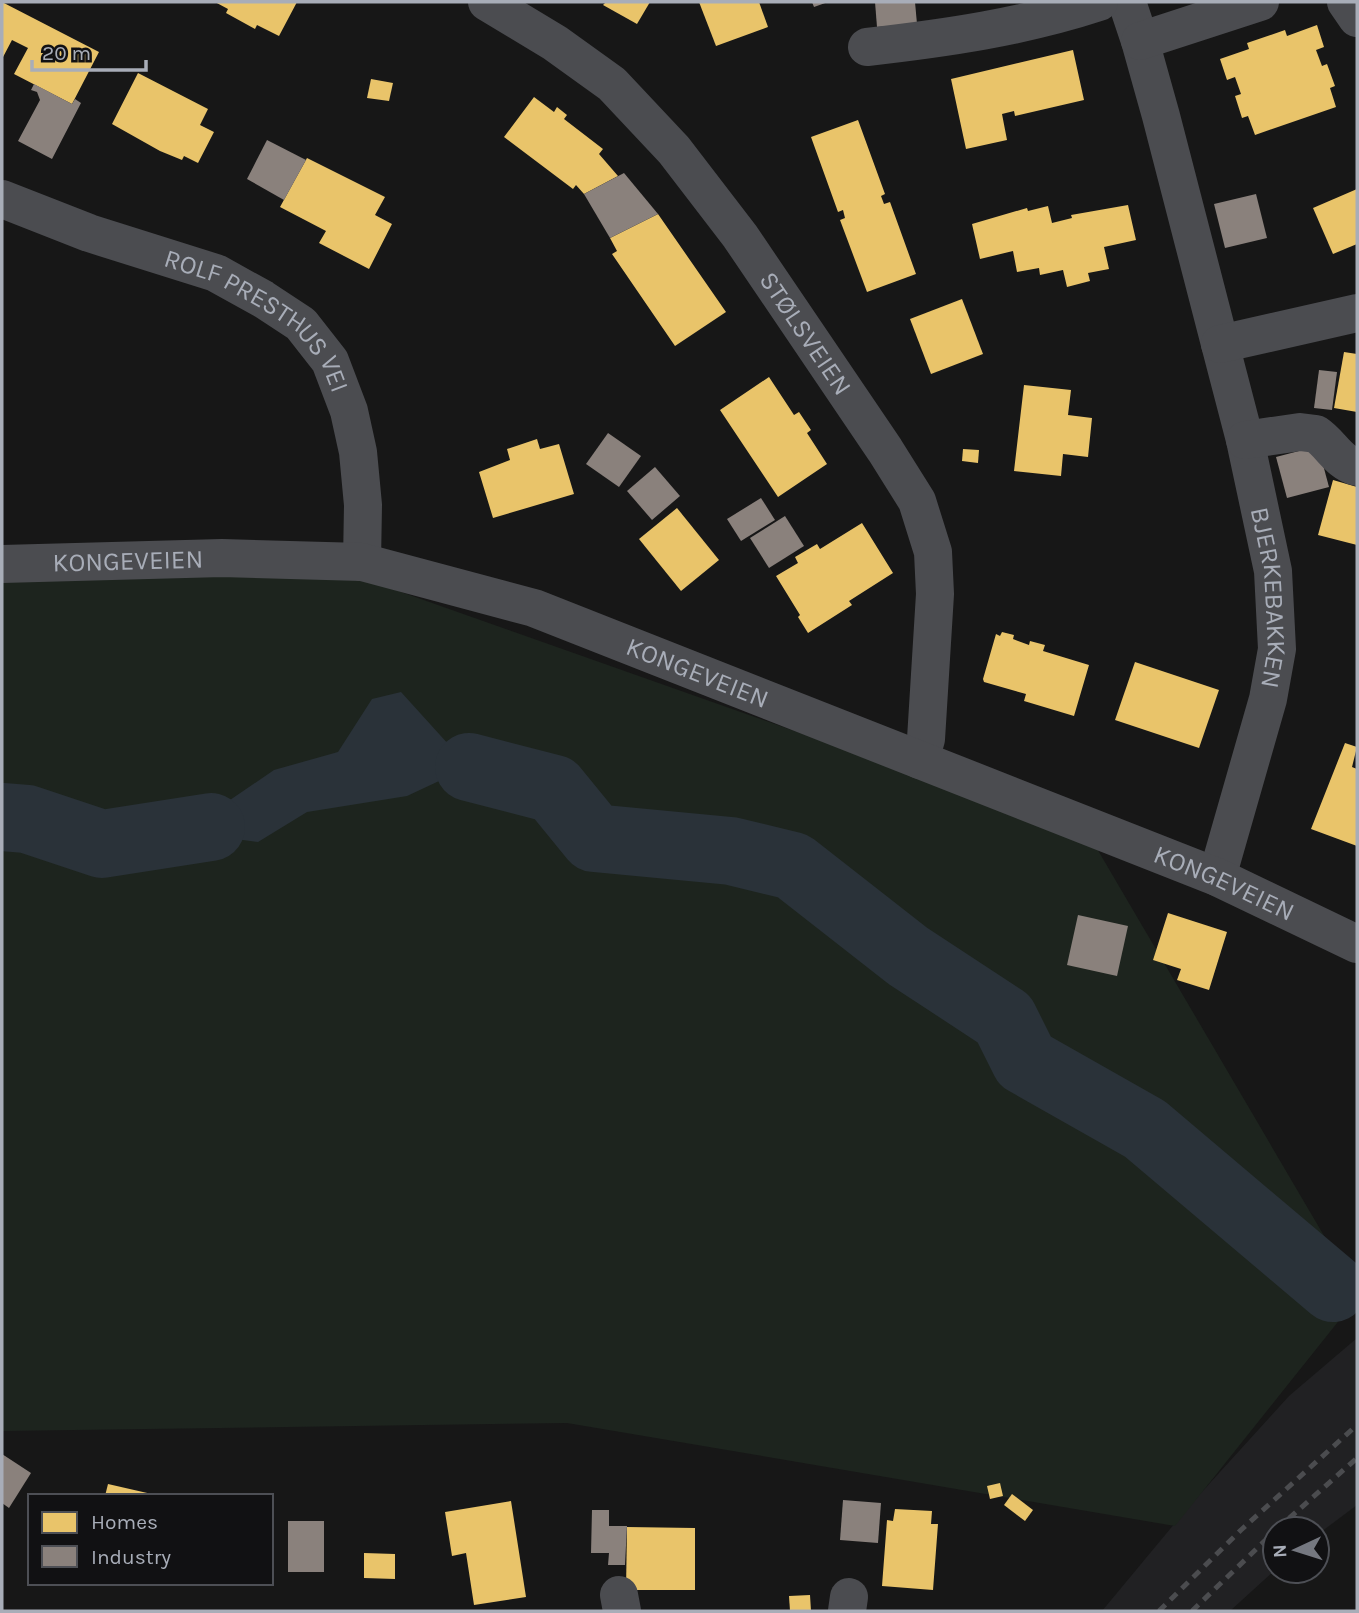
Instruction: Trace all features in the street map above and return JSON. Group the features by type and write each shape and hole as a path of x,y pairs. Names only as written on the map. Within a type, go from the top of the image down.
{"street":[{"name":"STØLSVEIEN","path":"487,2 555,43 612,84 674,150 740,236 917,501 933,552 936,594 926,739 920,760"},
{"path":"867,47 987,31 1059,15 1100,2"},
{"name":"BJERKEBAKKEN","path":"1126,2 1140,41 1245,440 1273,571 1277,649 1268,699 1217,877"},
{"path":"1140,41 1260,2"},
{"path":"1346,2 1357,18"},
{"name":"ROLF PRESTHUS VEI","path":"2,199 89,233 216,273 301,324 330,361 349,411 358,452 363,505 362,562"},
{"path":"1220,344 1357,313"},
{"path":"1245,440 1300,432 1316,434 1334,454 1357,467"},
{"name":"KONGEVEIEN","path":"2,564 222,558 362,562 534,608 1217,877 1357,944"}],"shaded area":[{"path":"2,546 353,575 1089,835 1357,1292 1357,1298 1175,1526 567,1423 2,1431"},
{"path":"401,692 469,767 407,796 307,812 258,842 213,836 208,815 274,770 338,752 372,699"},
{"path":"1357,1338 1357,1505 1331,1524 1331,1515 1261,1515 1261,1583 1230,1611 1102,1611 1190,1505 1289,1396"}],"building: Homes":[{"path":"2,2 99,52 72,104 14,74 28,48 12,40 2,59"},
{"path":"215,2 297,2 279,36 257,25 255,29 226,13 228,9"},
{"path":"606,2 650,2 637,24 603,5"},
{"path":"699,2 759,2 768,27 716,46"},
{"path":"1317,25 1324,47 1316,50 1322,66 1327,64 1335,86 1330,88 1336,107 1255,135 1248,116 1242,118 1235,96 1241,94 1235,77 1227,80 1220,59 1249,49 1247,43 1285,30 1287,36"},
{"path":"1073,50 1084,100 1015,116 1014,111 1002,114 1007,140 966,149 951,79"},
{"path":"138,73 208,109 200,125 214,132 198,163 184,156 182,160 160,151 112,124"},
{"path":"371,79 393,83 389,101 367,98"},
{"path":"534,97 554,112 557,107 567,115 564,119 603,149 599,154 618,176 584,194 576,185 573,189 504,137"},
{"path":"858,120 885,194 881,196 884,204 890,202 916,274 867,292 840,220 845,218 843,210 838,212 811,137"},
{"path":"307,158 385,197 375,215 392,224 369,269 319,243 326,231 280,207"},
{"path":"1357,189 1357,244 1333,254 1313,208"},
{"path":"1128,205 1136,240 1104,247 1109,269 1088,273 1090,281 1067,287 1063,270 1040,275 1039,268 1017,272 1013,251 980,259 972,224 1027,208 1028,211 1048,206 1052,223 1072,218 1071,215"},
{"path":"658,214 726,312 675,346 612,254 617,251 610,238"},
{"path":"962,299 983,354 931,374 910,319"},
{"path":"1344,352 1357,354 1357,412 1334,408"},
{"path":"769,377 794,415 799,412 811,430 807,433 827,464 778,497 720,410"},
{"path":"1024,385 1071,390 1068,415 1092,418 1088,457 1063,454 1061,476 1014,471"},
{"path":"537,439 540,449 559,444 574,494 493,518 479,472 510,460 507,449"},
{"path":"963,449 979,450 978,463 962,461"},
{"path":"1333,480 1357,487 1357,545 1318,535"},
{"path":"677,508 719,560 681,591 639,539"},
{"path":"862,523 893,573 849,601 852,605 808,633 776,576 798,563 795,557 817,544 820,549"},
{"path":"1002,632 1014,635 1013,639 1029,645 1030,641 1045,645 1043,651 1089,665 1074,716 1024,701 1026,694 984,682 996,634 1000,636"},
{"path":"1135,662 1219,690 1199,748 1115,720"},
{"path":"1345,743 1357,747 1352,767 1357,769 1357,846 1311,829"},
{"path":"1168,913 1227,932 1209,990 1177,980 1181,969 1153,960"},
{"path":"1000,1483 1003,1496 990,1499 987,1486"},
{"path":"108,1484 152,1494 106,1494"},
{"path":"1012,1494 1033,1510 1025,1521 1004,1505"},
{"path":"511,1501 526,1597 474,1605 466,1553 452,1556 445,1512"},
{"path":"895,1509 932,1511 931,1524 938,1524 933,1590 882,1586 887,1520 893,1521"},
{"path":"627,1527 695,1528 695,1590 626,1590"},
{"path":"364,1553 395,1554 395,1579 364,1578"},
{"path":"810,1595 811,1611 790,1611 789,1596"}],"building: Industry":[{"path":"812,2 828,2 814,7"},
{"path":"875,2 915,2 917,24 877,27"},
{"path":"34,84 72,104 75,99 81,103 52,159 18,141 40,100 37,92 31,90"},
{"path":"267,140 306,160 284,200 247,179"},
{"path":"624,173 658,214 610,238 584,194"},
{"path":"1256,194 1267,238 1225,248 1214,204"},
{"path":"1319,370 1337,372 1332,410 1314,408"},
{"path":"608,433 641,456 619,487 586,464"},
{"path":"1318,446 1329,487 1287,498 1276,457"},
{"path":"655,467 680,496 652,520 627,491"},
{"path":"761,498 775,520 741,541 727,519"},
{"path":"785,516 804,546 769,568 750,538"},
{"path":"1078,915 1128,926 1117,976 1067,965"},
{"path":"2,1454 31,1473 9,1508 2,1503"},
{"path":"843,1500 881,1503 878,1543 840,1540"},
{"path":"592,1510 609,1510 609,1526 627,1526 625,1565 608,1565 609,1553 591,1553"},
{"path":"288,1521 324,1521 324,1572 288,1572"}],"waterway":[{"path":"469,767 554,789 594,838 731,851 793,866 908,956 1004,1019 1025,1061 1145,1129 1333,1288"},
{"path":"2,817 27,819 102,844 211,827"}],"railway":[{"path":"1159,1611 1241,1530 1357,1425"},
{"path":"1293,1515 1357,1458"},
{"path":"1192,1611 1261,1544"}]}
